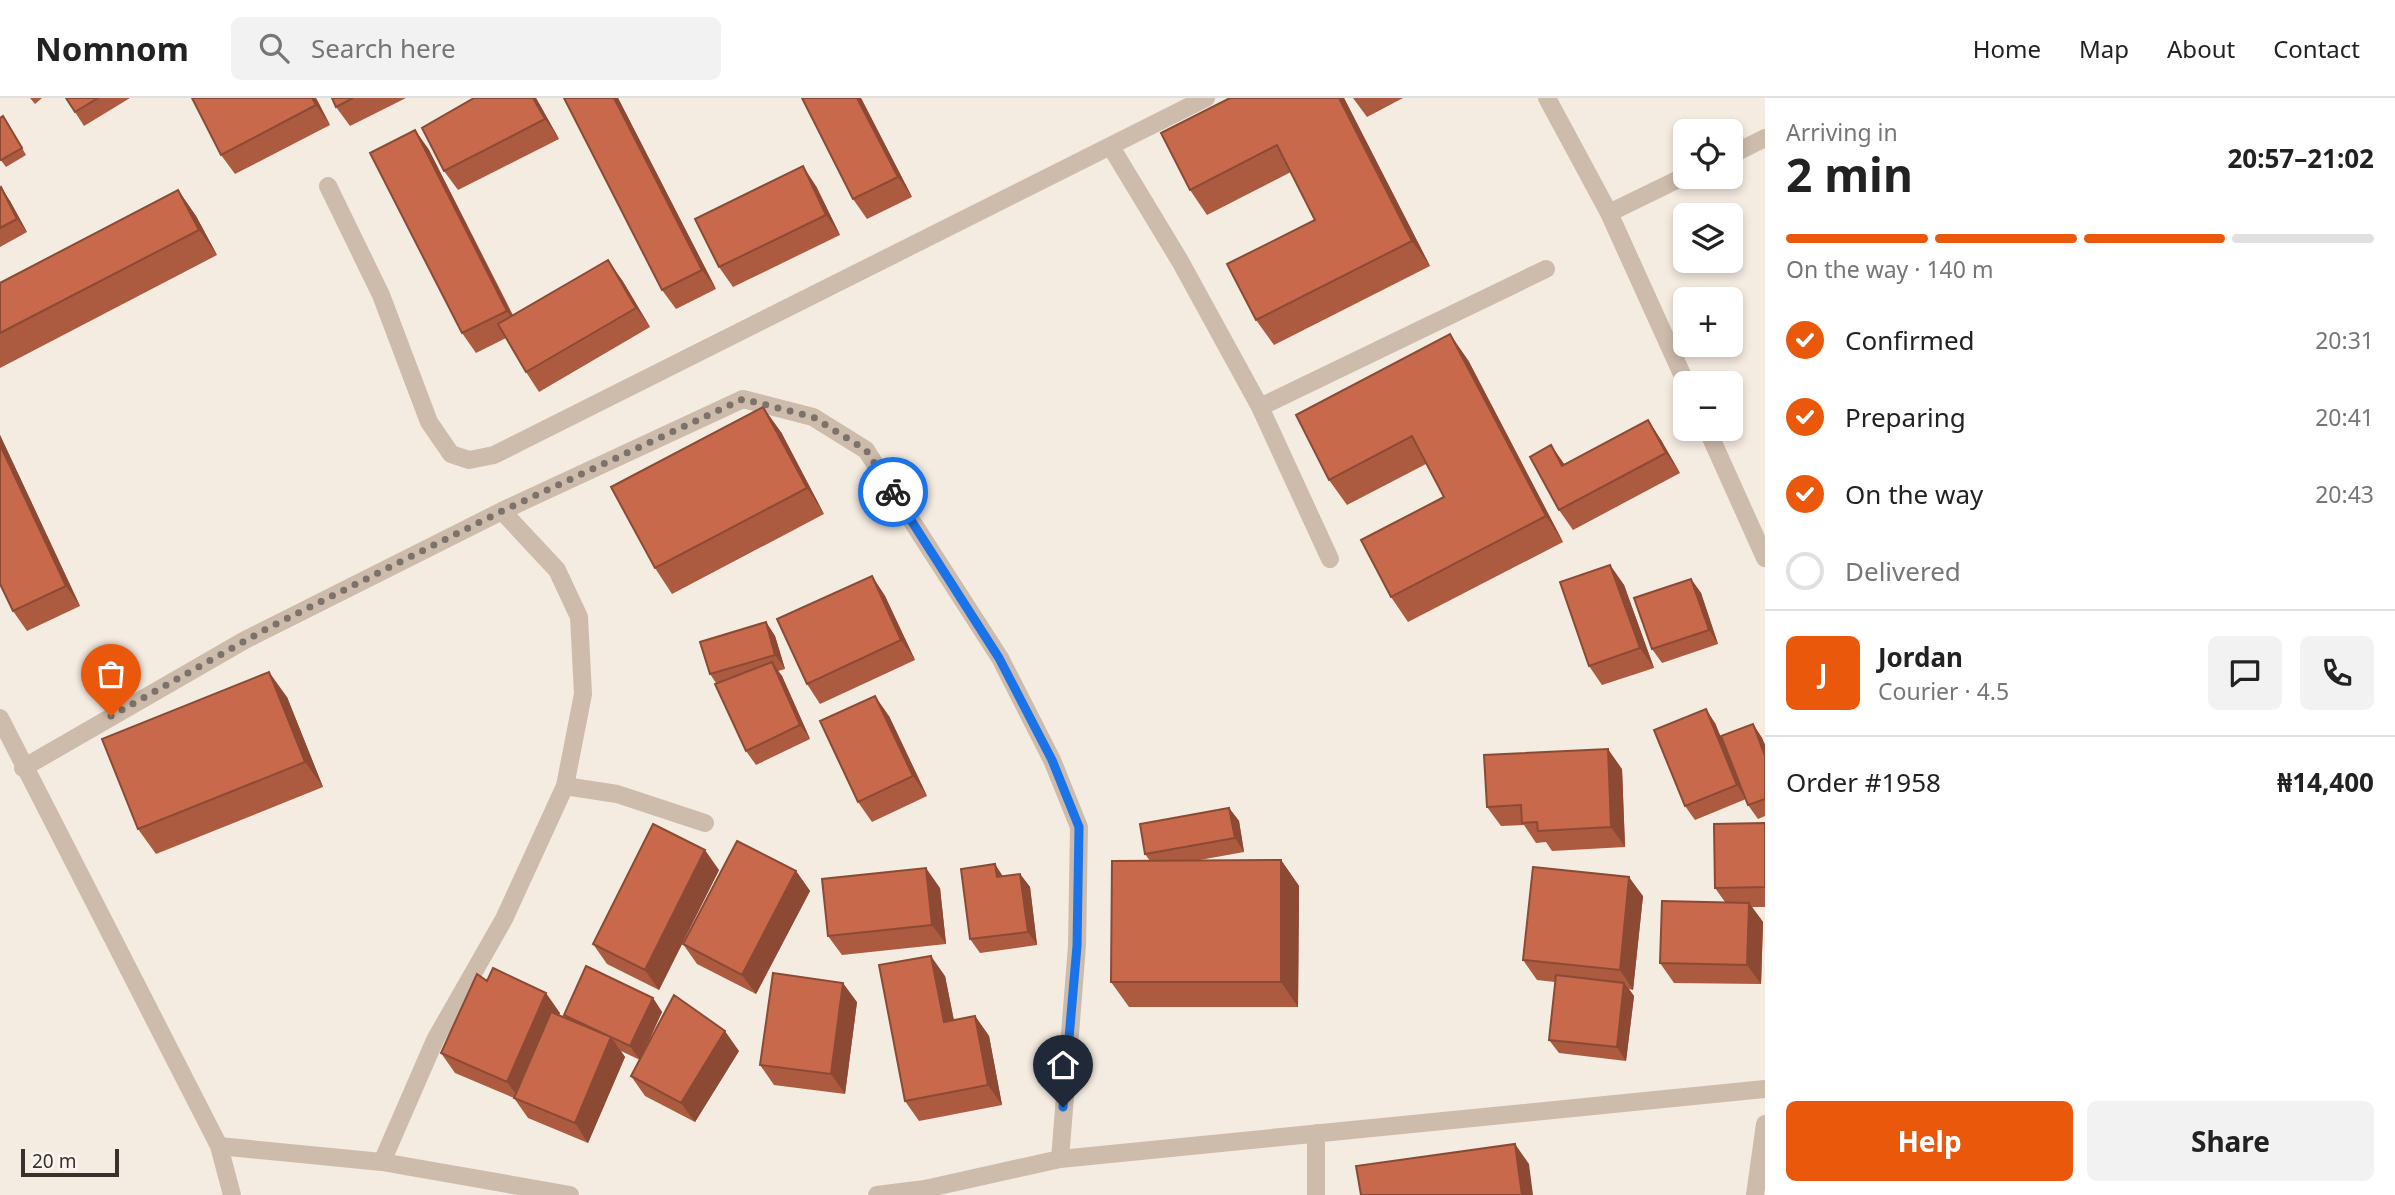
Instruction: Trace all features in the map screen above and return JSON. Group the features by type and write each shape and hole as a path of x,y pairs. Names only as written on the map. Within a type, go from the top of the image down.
{"street":[{"path":"328,186 381,295 429,422 451,454 469,460 494,454 1206,98"},
{"path":"1547,98 1609,213 1681,371"},
{"path":"1743,149 1765,138"},
{"path":"1111,147 1181,261 1260,407 1330,559"},
{"path":"1609,213 1673,182"},
{"path":"1260,407 1546,269"},
{"path":"23,768 245,640 502,511 743,399 813,417 866,450 999,658 1052,760 1079,827 1077,946 1059,1159"},
{"path":"1712,441 1765,558"},
{"path":"382,1161 435,1040 504,919 565,786 583,694 579,617 557,570 502,511"},
{"path":"0,718 23,768 219,1146 232,1195"},
{"path":"565,786 617,794 705,823"},
{"path":"877,1195 925,1192 1059,1159 1765,1089"},
{"path":"1755,1195 1765,1124"},
{"path":"1316,1133 1316,1195"},
{"path":"219,1146 382,1161 570,1195"}],"building":[{"path":"66,98 98,98 75,112"},
{"path":"192,98 312,98 316,105 221,155"},
{"path":"332,98 353,98 336,107"},
{"path":"474,98 533,98 545,119 444,171 422,128"},
{"path":"564,98 614,98 702,270 662,290"},
{"path":"802,98 857,98 898,177 853,199"},
{"path":"1230,98 1339,98 1412,241 1256,320 1227,264 1315,220 1277,145 1190,190 1161,133"},
{"path":"3,116 22,148 1,160 0,118"},
{"path":"415,130 507,311 462,333 370,153"},
{"path":"803,166 826,215 719,267 695,219"},
{"path":"0,188 17,219 0,228"},
{"path":"178,190 199,230 0,333 0,283"},
{"path":"608,260 636,308 526,372 498,324"},
{"path":"1450,334 1546,516 1391,597 1361,540 1444,497 1412,436 1329,480 1296,415"},
{"path":"763,407 807,488 655,568 611,487"},
{"path":"1648,420 1666,453 1559,510 1530,457 1551,445 1562,466"},
{"path":"0,445 66,586 13,611 0,584"},
{"path":"1610,565 1640,648 1589,666 1560,582"},
{"path":"872,576 901,640 807,684 777,619"},
{"path":"1691,579 1709,630 1652,649 1634,598"},
{"path":"766,622 775,655 710,674 700,642"},
{"path":"772,662 800,725 746,751 715,684"},
{"path":"269,672 305,762 138,829 102,739"},
{"path":"875,696 913,776 858,802 820,721"},
{"path":"1706,709 1737,785 1685,806 1654,730"},
{"path":"1753,724 1765,756 1765,799 1748,805 1721,736"},
{"path":"1608,749 1611,827 1538,831 1537,822 1522,823 1521,805 1487,807 1484,755"},
{"path":"1229,808 1235,838 1145,854 1140,824"},
{"path":"1765,823 1765,887 1715,888 1714,824"},
{"path":"653,824 705,850 645,970 593,944"},
{"path":"737,841 796,871 742,975 683,944"},
{"path":"1281,860 1281,982 1111,982 1112,861"},
{"path":"995,864 997,877 1020,874 1028,932 970,939 961,869"},
{"path":"1533,867 1629,877 1620,970 1523,960"},
{"path":"926,868 932,925 828,936 822,879"},
{"path":"1662,901 1749,903 1747,965 1660,963"},
{"path":"931,956 944,1022 975,1016 988,1085 905,1101 879,965"},
{"path":"586,966 653,998 630,1046 564,1015"},
{"path":"493,968 546,993 507,1082 441,1053 477,974 487,981"},
{"path":"773,973 843,983 831,1074 760,1065"},
{"path":"1556,975 1624,983 1617,1047 1549,1040"},
{"path":"674,995 725,1031 681,1103 631,1076"},
{"path":"551,1012 611,1037 575,1123 514,1098"},
{"path":"1515,1144 1522,1195 1361,1195 1356,1166"}],"way so far":[{"path":"111,716 268,628 502,511 743,399 813,417 866,450 893,492"}],"route":[{"path":"893,492 999,658 1052,760 1079,827 1077,946 1063,1107"}]}
